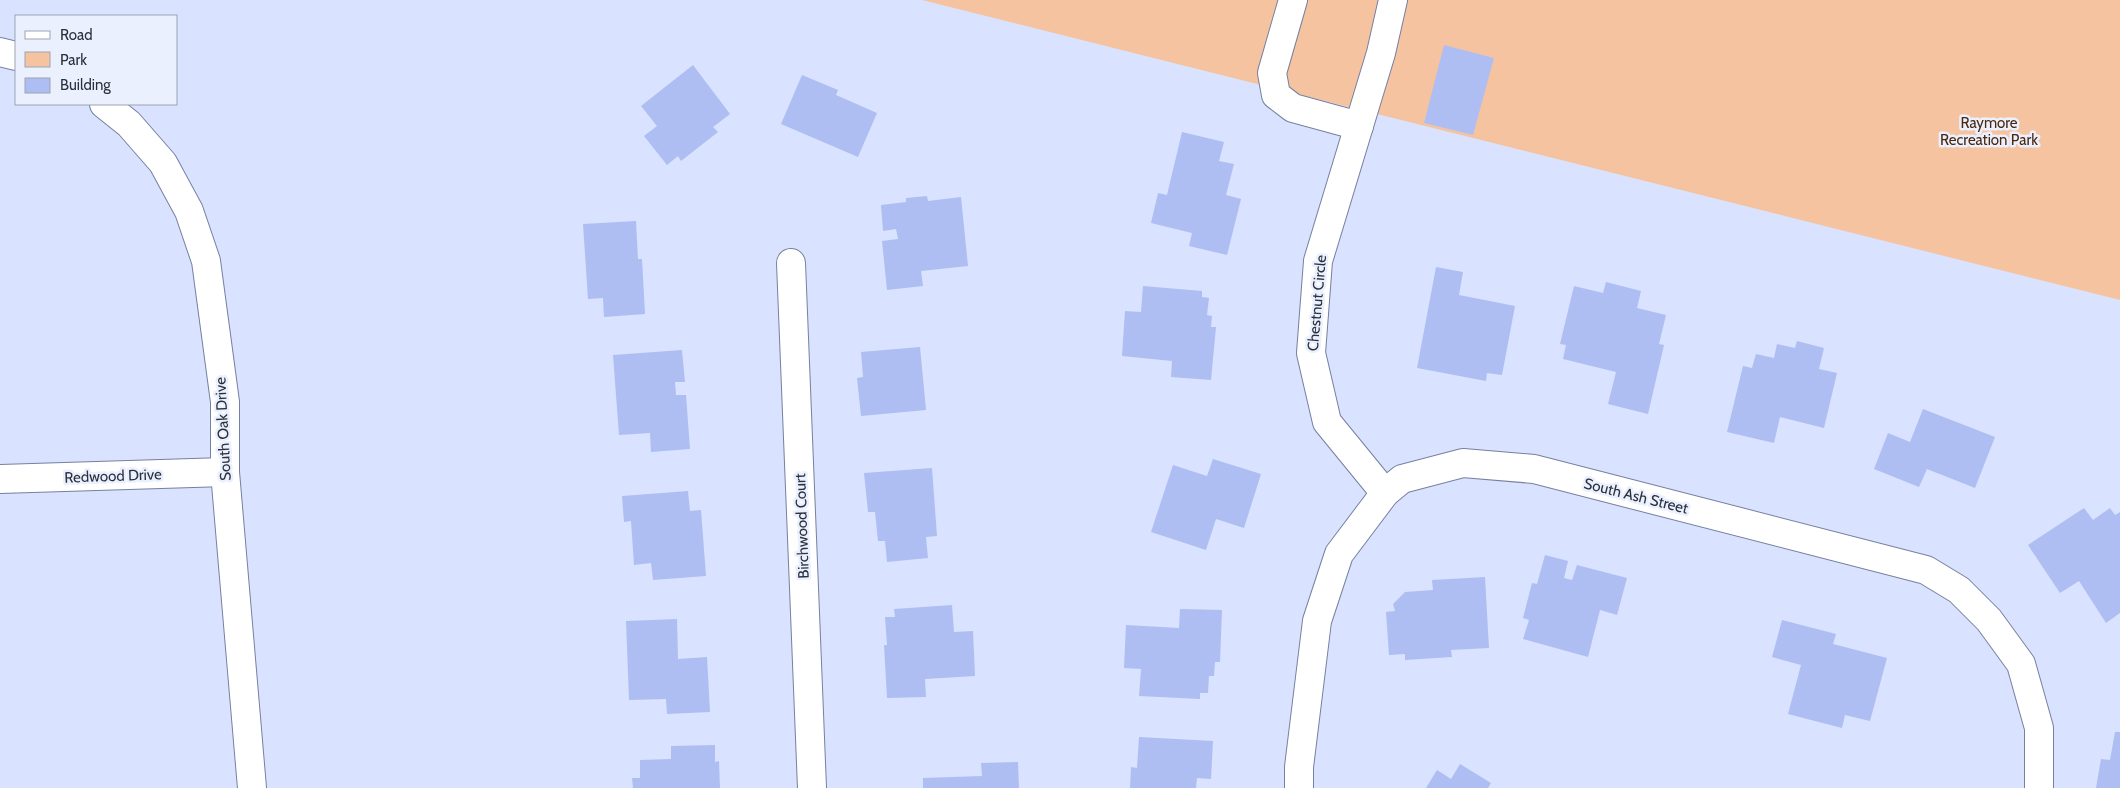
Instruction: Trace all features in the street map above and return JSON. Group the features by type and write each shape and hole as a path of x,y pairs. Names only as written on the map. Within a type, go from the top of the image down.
{"street":[{"path":"1293,0 1272,73 1276,95 1293,108 1358,126"},
{"name":"Chestnut Circle","path":"1385,493 1327,422 1311,353 1318,261 1381,53 1393,0"},
{"path":"0,52 15,56"},
{"name":"South Oak Drive","path":"105,105 129,124 163,163 189,211 206,261 225,402 225,472 252,788"},
{"name":"Birchwood Court","path":"792,263 812,788"},
{"name":"South Ash Street","path":"1299,778 1317,621 1339,554 1385,493 1402,479 1463,464 1534,469 1926,570 1959,590 1989,620 2020,664 2039,728 2040,785"},
{"name":"Redwood Drive","path":"0,479 225,472"}],"green space":[{"name":"Raymore Recreation Park","path":"922,0 2120,0 2120,300"}],"building":[{"path":"1444,45 1494,58 1473,135 1424,123"},
{"path":"693,65 730,114 713,127 718,132 681,161 678,156 667,165 644,136 657,126 641,106"},
{"path":"802,75 838,90 836,95 877,113 858,157 781,124"},
{"path":"1182,132 1224,142 1219,161 1234,164 1226,195 1241,199 1227,255 1189,246 1192,233 1151,223 1158,193 1167,195"},
{"path":"927,196 928,201 961,197 968,266 921,271 923,286 887,290 882,241 898,239 896,229 883,231 881,205 906,202 906,198"},
{"path":"636,221 638,259 642,259 645,314 604,317 603,298 588,299 583,224"},
{"path":"1436,267 1463,272 1459,295 1515,306 1502,375 1487,373 1486,381 1417,368"},
{"path":"1606,282 1641,291 1637,308 1666,315 1659,344 1664,345 1648,414 1608,404 1616,372 1563,359 1566,345 1560,344 1574,286 1603,293"},
{"path":"1143,286 1202,291 1202,297 1209,298 1207,315 1212,316 1211,327 1216,327 1211,380 1171,377 1172,361 1122,356 1125,311 1141,312"},
{"path":"1797,341 1824,348 1819,369 1837,373 1824,428 1780,417 1774,443 1727,432 1743,366 1752,368 1756,354 1774,358 1777,344 1795,348"},
{"path":"920,347 926,410 861,416 857,378 863,377 861,352"},
{"path":"682,350 685,382 675,382 676,395 686,395 690,449 651,452 650,433 619,435 613,355"},
{"path":"1923,409 1995,437 1975,488 1927,469 1919,487 1874,469 1888,433 1910,442"},
{"path":"1213,459 1261,474 1244,528 1216,519 1206,550 1151,532 1173,465 1207,476"},
{"path":"932,468 937,536 926,537 928,558 887,562 885,541 878,541 875,512 868,512 864,473"},
{"path":"688,491 690,511 701,510 706,576 653,580 651,563 634,565 631,521 624,522 622,496"},
{"path":"2084,508 2093,520 2110,508 2115,515 2120,512 2120,613 2106,623 2079,581 2060,593 2028,545"},
{"path":"1545,555 1568,561 1564,578 1572,580 1577,565 1627,578 1617,615 1600,610 1588,657 1523,639 1529,620 1523,618 1532,583 1537,584"},
{"path":"1485,577 1489,648 1451,650 1452,657 1405,660 1405,654 1389,655 1386,612 1395,611 1393,604 1405,592 1433,590 1432,580"},
{"path":"952,605 954,632 973,631 975,676 925,679 926,697 887,698 884,645 887,645 885,617 895,617 894,609"},
{"path":"1180,609 1222,610 1220,662 1215,662 1214,676 1209,676 1208,693 1200,693 1200,699 1139,696 1141,669 1124,668 1126,625 1179,628"},
{"path":"677,619 678,659 707,657 710,712 667,714 666,699 629,700 626,621"},
{"path":"1782,620 1836,634 1833,644 1887,658 1870,721 1845,715 1842,728 1788,714 1801,665 1772,657"},
{"path":"2115,732 2120,732 2120,788 2096,788 2101,759 2110,760"},
{"path":"1139,737 1213,741 1211,779 1197,778 1196,788 1130,788 1131,767 1137,768"},
{"path":"715,745 715,762 719,761 720,788 633,788 632,778 640,778 640,760 671,759 671,746"},
{"path":"1018,762 1019,788 923,788 923,778 982,776 981,763"},
{"path":"1460,764 1491,783 1488,788 1426,788 1437,770 1451,779"}]}
